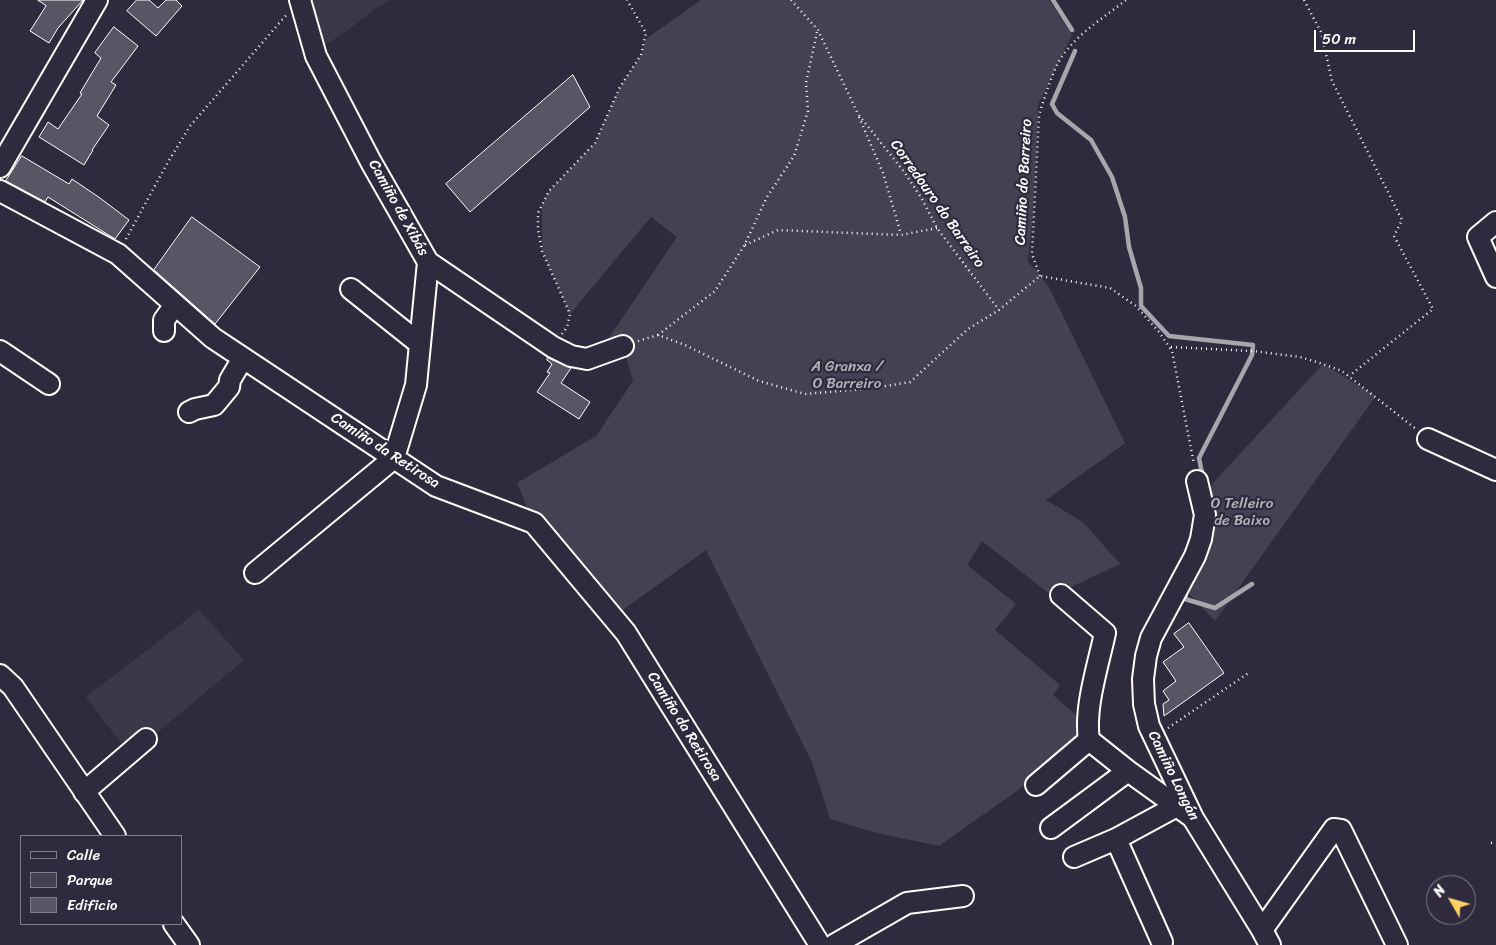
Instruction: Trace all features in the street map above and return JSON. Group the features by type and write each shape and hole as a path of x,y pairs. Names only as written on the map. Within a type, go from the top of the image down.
{"street":[{"path":"0,167 97,0"},
{"name":"Camiño de Xibás","path":"297,4 316,56 428,262 416,385 394,458"},
{"name":"Camiño da Retirosa","path":"0,191 118,254 213,338 436,486 534,523 626,633 820,945"},
{"path":"1496,222 1478,237 1496,276"},
{"path":"428,262 553,347 571,356 587,360 622,346"},
{"path":"350,289 420,344"},
{"path":"164,331 164,320 176,305"},
{"path":"0,351 49,384"},
{"path":"189,412 194,409 214,405 229,387 230,380 243,358"},
{"path":"1428,439 1496,470"},
{"path":"255,573 394,458"},
{"name":"Camiño Longán","path":"1197,481 1205,515 1201,539 1195,556 1151,638 1143,679 1144,704 1149,726 1193,818 1266,937"},
{"path":"1060,595 1105,633 1088,714 1087,728 1089,740 1193,818"},
{"path":"0,674 13,687 114,835"},
{"path":"84,792 146,739"},
{"path":"1036,784 1089,740"},
{"path":"1051,828 1128,771"},
{"path":"1074,857 1116,839 1177,806"},
{"path":"1266,937 1334,829 1341,830 1397,945"},
{"path":"1116,839 1162,942"},
{"path":"834,945 908,903 963,896"},
{"path":"175,925 189,945"}],"path":[{"path":"553,347 567,328 570,314 542,251 538,229 538,213 549,191 594,143 620,87 640,55 646,34 628,0"},
{"name":"Corredouro do Barreiro","path":"791,0 818,30 858,114 905,173 922,199 937,228 999,310"},
{"name":"Camiño do Barreiro","path":"1040,276 1032,254 1039,115 1044,97 1057,66 1068,50 1080,37 1126,0"},
{"path":"1304,0 1321,32 1332,81 1402,220 1394,236 1433,309 1349,376"},
{"path":"118,254 168,162 190,126 297,4"},
{"path":"622,346 658,335 715,291 744,246 767,197 794,156 808,111 806,83 818,30"},
{"path":"858,114 883,173 901,235"},
{"path":"744,246 778,230 901,235 937,228"},
{"path":"658,335 685,345 759,381 805,394 874,388 910,382 968,329 999,310 1040,276 1110,288 1136,306 1171,347 1197,481"},
{"path":"1171,347 1253,351 1300,357 1342,371 1428,439"},
{"path":"1154,737 1250,672"},
{"path":"1491,843 1496,842"}],"shaded area":[{"path":"312,0 390,0 321,48 307,8"},
{"path":"199,610 244,660 151,738 127,751 86,697"}],"green space":[{"name":"A Granxa / O Barreiro","path":"701,0 1049,0 1072,35 1038,105 1033,215 1028,262 1049,287 1125,443 1046,500 1083,522 1120,564 1052,596 982,541 967,565 1016,604 995,630 1060,685 1053,695 1077,716 1089,740 939,846 877,833 830,819 812,762 706,550 613,617 534,523 517,483 596,436 633,381 623,346 604,345 677,237 651,217 570,314 542,251 542,205 549,191 595,143 620,87 641,55 647,38"},
{"name":"O Telleiro de Baixo","path":"1323,364 1376,396 1215,621 1180,584 1201,496"}],"building":[{"path":"38,0 83,0 58,28 49,43 30,31 46,6"},
{"path":"137,0 149,0 158,8 166,0 176,0 182,6 156,36 127,11"},
{"path":"114,27 138,46 111,82 116,85 97,116 109,125 84,165 39,137 48,122 58,129 82,94 80,93 101,58 95,53"},
{"path":"573,75 590,107 470,212 446,184"},
{"path":"22,156 69,184 72,179 129,220 115,239 48,197 45,202 6,181"},
{"path":"192,217 260,267 215,324 154,270"},
{"path":"548,358 571,368 561,383 590,402 579,419 537,392 550,373 547,372 552,364 547,360"},
{"path":"1189,623 1224,673 1164,716 1163,704 1169,700 1163,691 1176,681 1163,662 1184,647 1174,634"}],"waterway":[{"path":"1053,0 1072,30"},
{"path":"1075,51 1052,104 1057,113 1091,140 1112,177 1125,217 1129,247 1141,288 1141,306 1169,336 1253,345 1252,355 1199,458 1203,478"},
{"path":"1187,589 1185,599 1215,608 1252,584"}]}
